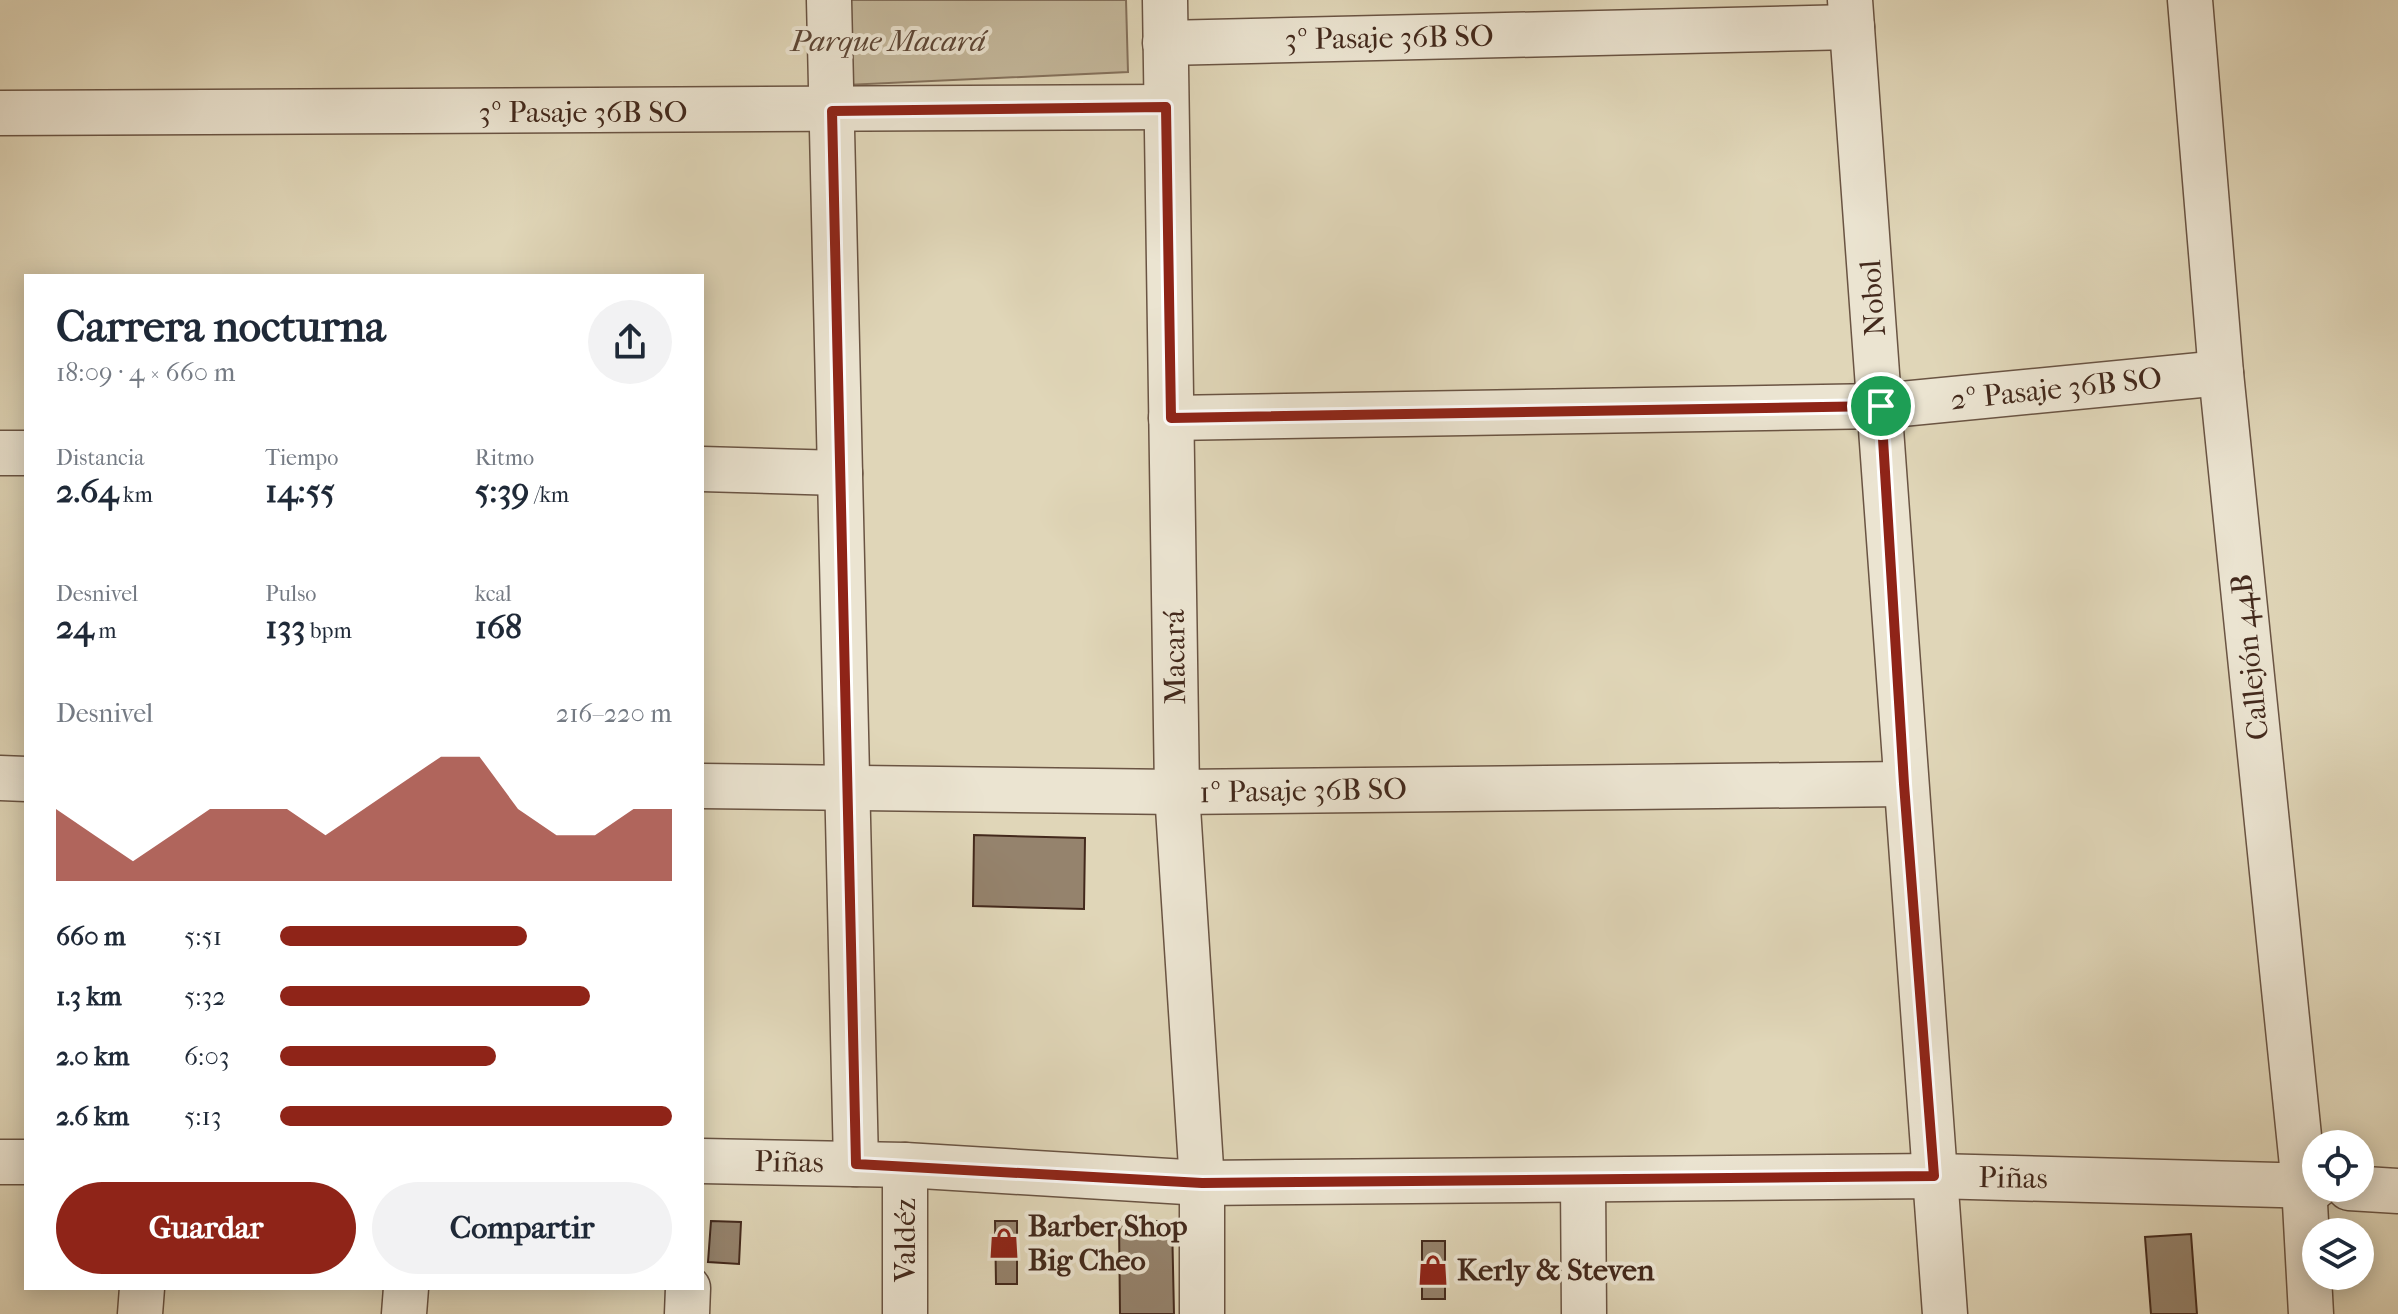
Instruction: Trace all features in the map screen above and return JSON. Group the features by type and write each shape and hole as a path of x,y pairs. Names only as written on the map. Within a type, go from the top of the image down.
{"street":[{"path":"829,0 856,1164"},
{"name":"Macará","path":"1165,0 1177,792 1202,1183 1202,1314"},
{"name":"Callejón 44B","path":"2190,0 2221,373 2304,1130"},
{"name":"3º Pasaje 36B SO","path":"1165,43 1851,14"},
{"name":"Nobol","path":"1851,14 1881,406 1904,784 1945,1314"},
{"name":"3º Pasaje 36B SO","path":"0,113 1166,107"},
{"name":"2º Pasaje 36B SO","path":"1171,418 1881,406 2221,373"},
{"path":"0,453 24,453"},
{"path":"704,469 840,473"},
{"path":"0,778 24,779"},
{"name":"1º Pasaje 36B SO","path":"704,786 1177,792 1904,784"},
{"name":"Piñas","path":"704,1161 905,1165 1202,1183 1583,1182 1934,1176 2302,1186"},
{"path":"0,1162 24,1162"},
{"name":"Valdéz","path":"905,1165 905,1314"},
{"path":"1583,1182 1584,1314"},
{"path":"2374,1190 2398,1191"},
{"name":"Callejón 44B","path":"2310,1202 2311,1314"},
{"path":"140,1314 142,1290"},
{"path":"404,1314 406,1290"},
{"path":"687,1314 688,1290"}],"green space":[{"name":"Parque Macará","path":"845,0 1126,0 1128,72 846,85"}],"building":[{"path":"974,835 1085,838 1084,909 973,906"},
{"path":"711,1221 741,1222 739,1264 708,1262"},
{"path":"995,1221 1017,1221 1017,1284 996,1284"},
{"path":"1119,1221 1172,1221 1174,1314 1120,1314"},
{"path":"2191,1234 2197,1314 2151,1314 2145,1237"},
{"name":"Kerly & Steven","path":"1422,1241 1445,1241 1445,1299 1422,1299"}],"place":[{"name":"Barber Shop Big Cheo","path":"1004,1243"},
{"name":"Kerly & Steven","path":"1433,1270"}],"route":[{"path":"1166,107 1171,418 1881,406 1904,784 1934,1176 1583,1182 1202,1183 856,1164 832,111 1166,107"}]}
